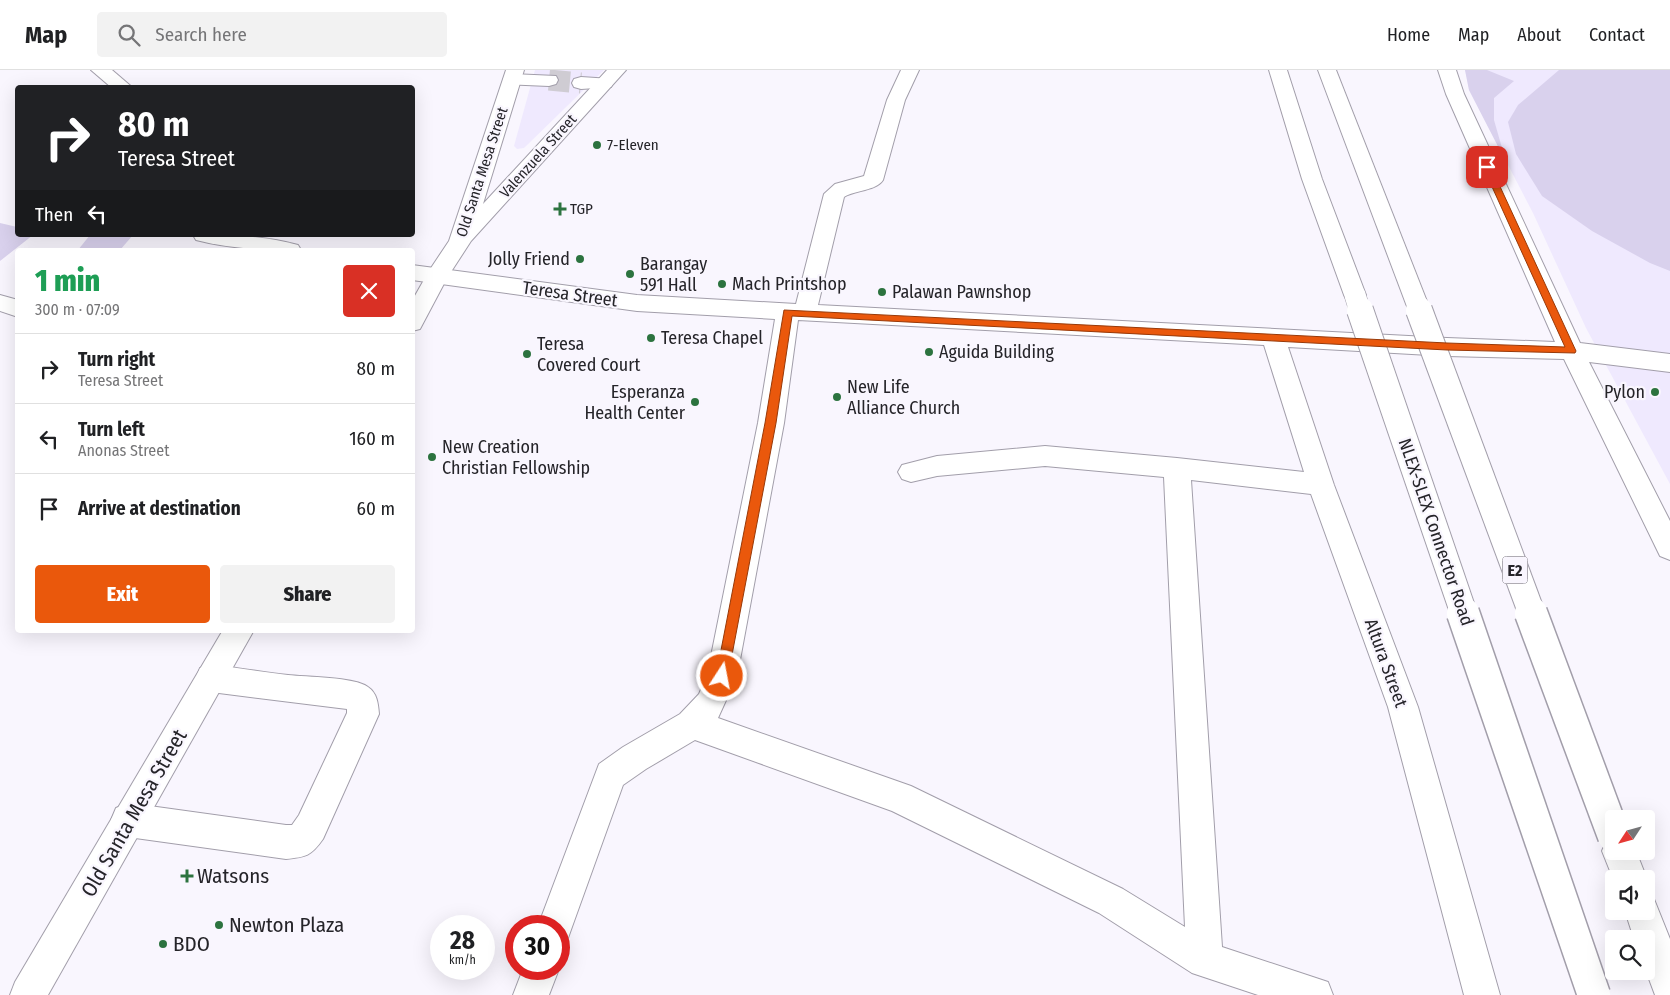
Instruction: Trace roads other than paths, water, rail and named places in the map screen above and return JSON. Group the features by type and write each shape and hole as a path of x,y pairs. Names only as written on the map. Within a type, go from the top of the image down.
{"main road":[{"path":"100,70 120,85"},
{"path":"560,915 610,774 622,763 692,724 709,705 722,676 771,423 796,313 834,194 842,189 873,180 896,100 910,70"},
{"name":"NLEX-SLEX Connector Road","path":"1278,70 1312,179 1355,295 1594,995"},
{"name":"E2","path":"1327,70 1417,304 1605,812"},
{"path":"1447,70 1455,94 1519,240 1670,548"},
{"path":"514,75 549,80"},
{"name":"Old Santa Mesa Street","path":"415,317 437,276 460,242 514,75"},
{"path":"581,83 611,77"},
{"name":"Valenzuela Street","path":"460,242 611,77"},
{"path":"488,156 495,162 506,166 533,163"},
{"path":"215,237 279,248"},
{"name":"Teresa Street","path":"415,272 637,303 1447,347 1568,343 1611,349"},
{"path":"0,303 15,308"},
{"name":"Altura Street","path":"1272,337 1321,485 1403,707 1482,995"},
{"path":"1611,349 1670,349"},
{"path":"1611,349 1670,363"},
{"path":"911,472 937,466 1045,456 1178,468 1321,485"},
{"path":"1178,468 1205,960"},
{"name":"Old Santa Mesa Street","path":"28,995 236,633"},
{"path":"128,820 286,842 301,841 311,828 363,714 364,703 356,696 287,689 211,678"},
{"path":"692,724 899,798 1111,901 1205,960 1315,995"},
{"path":"1645,920 1670,988"},
{"path":"531,995 537,980"}],"tunnel":[{"path":"549,80 581,83"}],"place":[{"name":"7-Eleven","path":"597,145"},
{"name":"TGP","path":"560,209"},
{"name":"Jolly Friend","path":"580,259"},
{"name":"Barangay 591 Hall","path":"630,274"},
{"name":"Mach Printshop","path":"722,284"},
{"name":"Palawan Pawnshop","path":"882,292"},
{"name":"Teresa Chapel","path":"651,338"},
{"name":"Aguida Building","path":"929,352"},
{"name":"Teresa Covered Court","path":"527,354"},
{"name":"Pylon","path":"1655,392"},
{"name":"New Life Alliance Church","path":"837,397"},
{"name":"Esperanza Health Center","path":"695,402"},
{"name":"New Creation Christian Fellowship","path":"432,457"},
{"name":"Watsons","path":"187,876"},
{"name":"Newton Plaza","path":"219,925"},
{"name":"BDO","path":"163,944"}]}
